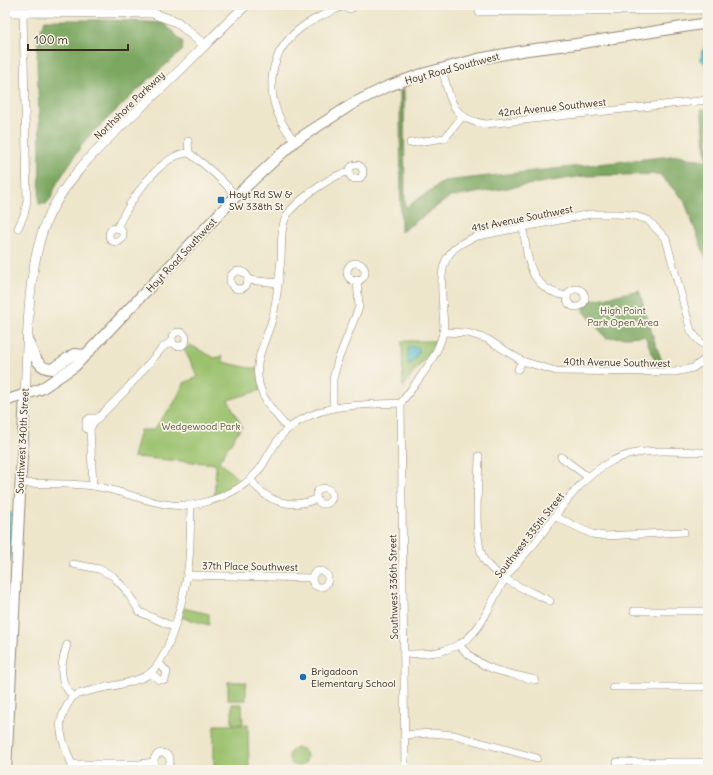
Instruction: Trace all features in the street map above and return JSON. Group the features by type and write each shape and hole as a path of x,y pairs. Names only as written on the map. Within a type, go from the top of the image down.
{"main road":[{"name":"Hoyt Road Southwest","path":"5,401 25,396 60,377 86,355 236,196 295,141 354,103 386,87 442,69 527,50 576,44 708,23"},
{"path":"28,341 37,362 48,369 74,354 86,355"},
{"name":"Southwest 340th Street","path":"6,770 10,613 25,396"}],"street":[{"name":"Northshore Parkway","path":"42,232 60,193 73,176 138,109 170,80 246,5"},
{"path":"295,141 285,129 275,109 271,84 273,66 282,48 291,36 303,26 343,6 350,9 355,5"},
{"path":"479,8 643,8 708,10"},
{"path":"5,12 152,13 177,22 204,45"},
{"path":"18,228 24,215 27,201 23,12"},
{"path":"410,143 445,138 462,117 450,100 442,69"},
{"name":"42nd Avenue Southwest","path":"462,117 469,121 486,124 708,100"},
{"path":"188,141 189,153 224,181 236,196"},
{"path":"117,228 127,209 160,167 177,155 189,153"},
{"path":"288,429 266,401 257,376 260,352 273,316 278,283 283,227 288,214 304,199 339,175 349,172"},
{"name":"41st Avenue Southwest","path":"444,332 441,278 444,261 462,241 473,237 592,214 616,214 632,215 648,220 666,239 691,331 698,340 708,348"},
{"path":"523,228 527,258 532,272 548,290 558,295 567,296"},
{"name":"Southwest 340th Street","path":"25,396 34,268 42,232"},
{"path":"248,280 278,283"},
{"path":"333,407 332,379 359,307 357,280"},
{"path":"20,483 93,486 157,504 191,506 222,497 251,480 288,429 302,420 333,407 401,403 427,367 444,332"},
{"name":"40th Avenue Southwest","path":"444,332 468,333 487,339 522,362 540,368 572,372 670,373 689,370 708,357"},
{"path":"93,486 90,432 96,418 125,391 163,347 172,341"},
{"path":"518,369 522,362"},
{"name":"Southwest 336th Street","path":"401,403 405,770"},
{"path":"561,457 588,476 612,461 628,455 644,452 708,452"},
{"path":"479,456 478,539 480,553 487,564 505,578 550,601"},
{"name":"Southwest 335th Street","path":"459,645 472,633 484,616 505,578 588,476"},
{"path":"251,480 259,492 275,501 295,503 317,498"},
{"path":"154,762 73,767 62,741 60,727 64,710 73,696 91,690 134,681 156,668 164,658 174,627 187,575 191,506"},
{"path":"556,517 580,530 605,536 684,532"},
{"path":"73,564 99,569 113,576 125,589 140,612 174,627"},
{"name":"37th Place Southwest","path":"187,575 312,578"},
{"path":"634,611 708,611"},
{"path":"67,645 62,660 62,673 64,686 73,696"},
{"path":"404,654 434,654 459,645 470,658 488,669 535,680"},
{"path":"156,668 167,672 166,679 159,680 156,668"},
{"path":"613,687 708,687"},
{"path":"405,735 431,733 454,735 537,758"},
{"path":"617,762 708,762"}],"green space":[{"path":"45,20 111,20 164,23 183,42 182,51 147,81 86,139 57,183 51,198 46,204 39,204 40,146 37,61 38,36"},
{"path":"404,90 405,208 444,181 680,155 688,158 707,160 701,109 708,110 708,264 684,200 659,174 584,176 450,197 401,232 400,91"},
{"name":"High Point Park Open Area","path":"639,290 655,343 665,368 658,368 645,336 606,338 583,310 589,301"},
{"path":"402,341 435,341 430,351 403,387"},
{"name":"Wedgewood Park","path":"190,345 215,358 222,356 223,362 249,368 257,368 261,390 228,400 242,426 219,461 244,485 214,500 216,464 133,457 140,430 153,430 174,403 184,383 198,377 184,349"},
{"path":"179,607 209,614 209,625 177,616"},
{"path":"228,682 246,682 246,700 228,700"},
{"path":"232,704 242,704 243,724 232,724"},
{"path":"214,725 248,725 249,770 214,770"},
{"path":"298,748 304,751 307,757 304,763 298,766 292,763 289,757 292,751"}],"water":[{"path":"708,43 708,67 701,60 702,51"},
{"path":"418,347 420,351 410,365 408,364 408,348"},
{"path":"5,513 12,513 10,562 5,562"}],"place":[{"name":"Hoyt Rd SW & SW 338th St","path":"221,200"},
{"name":"Brigadoon Elementary School","path":"303,677"}]}
